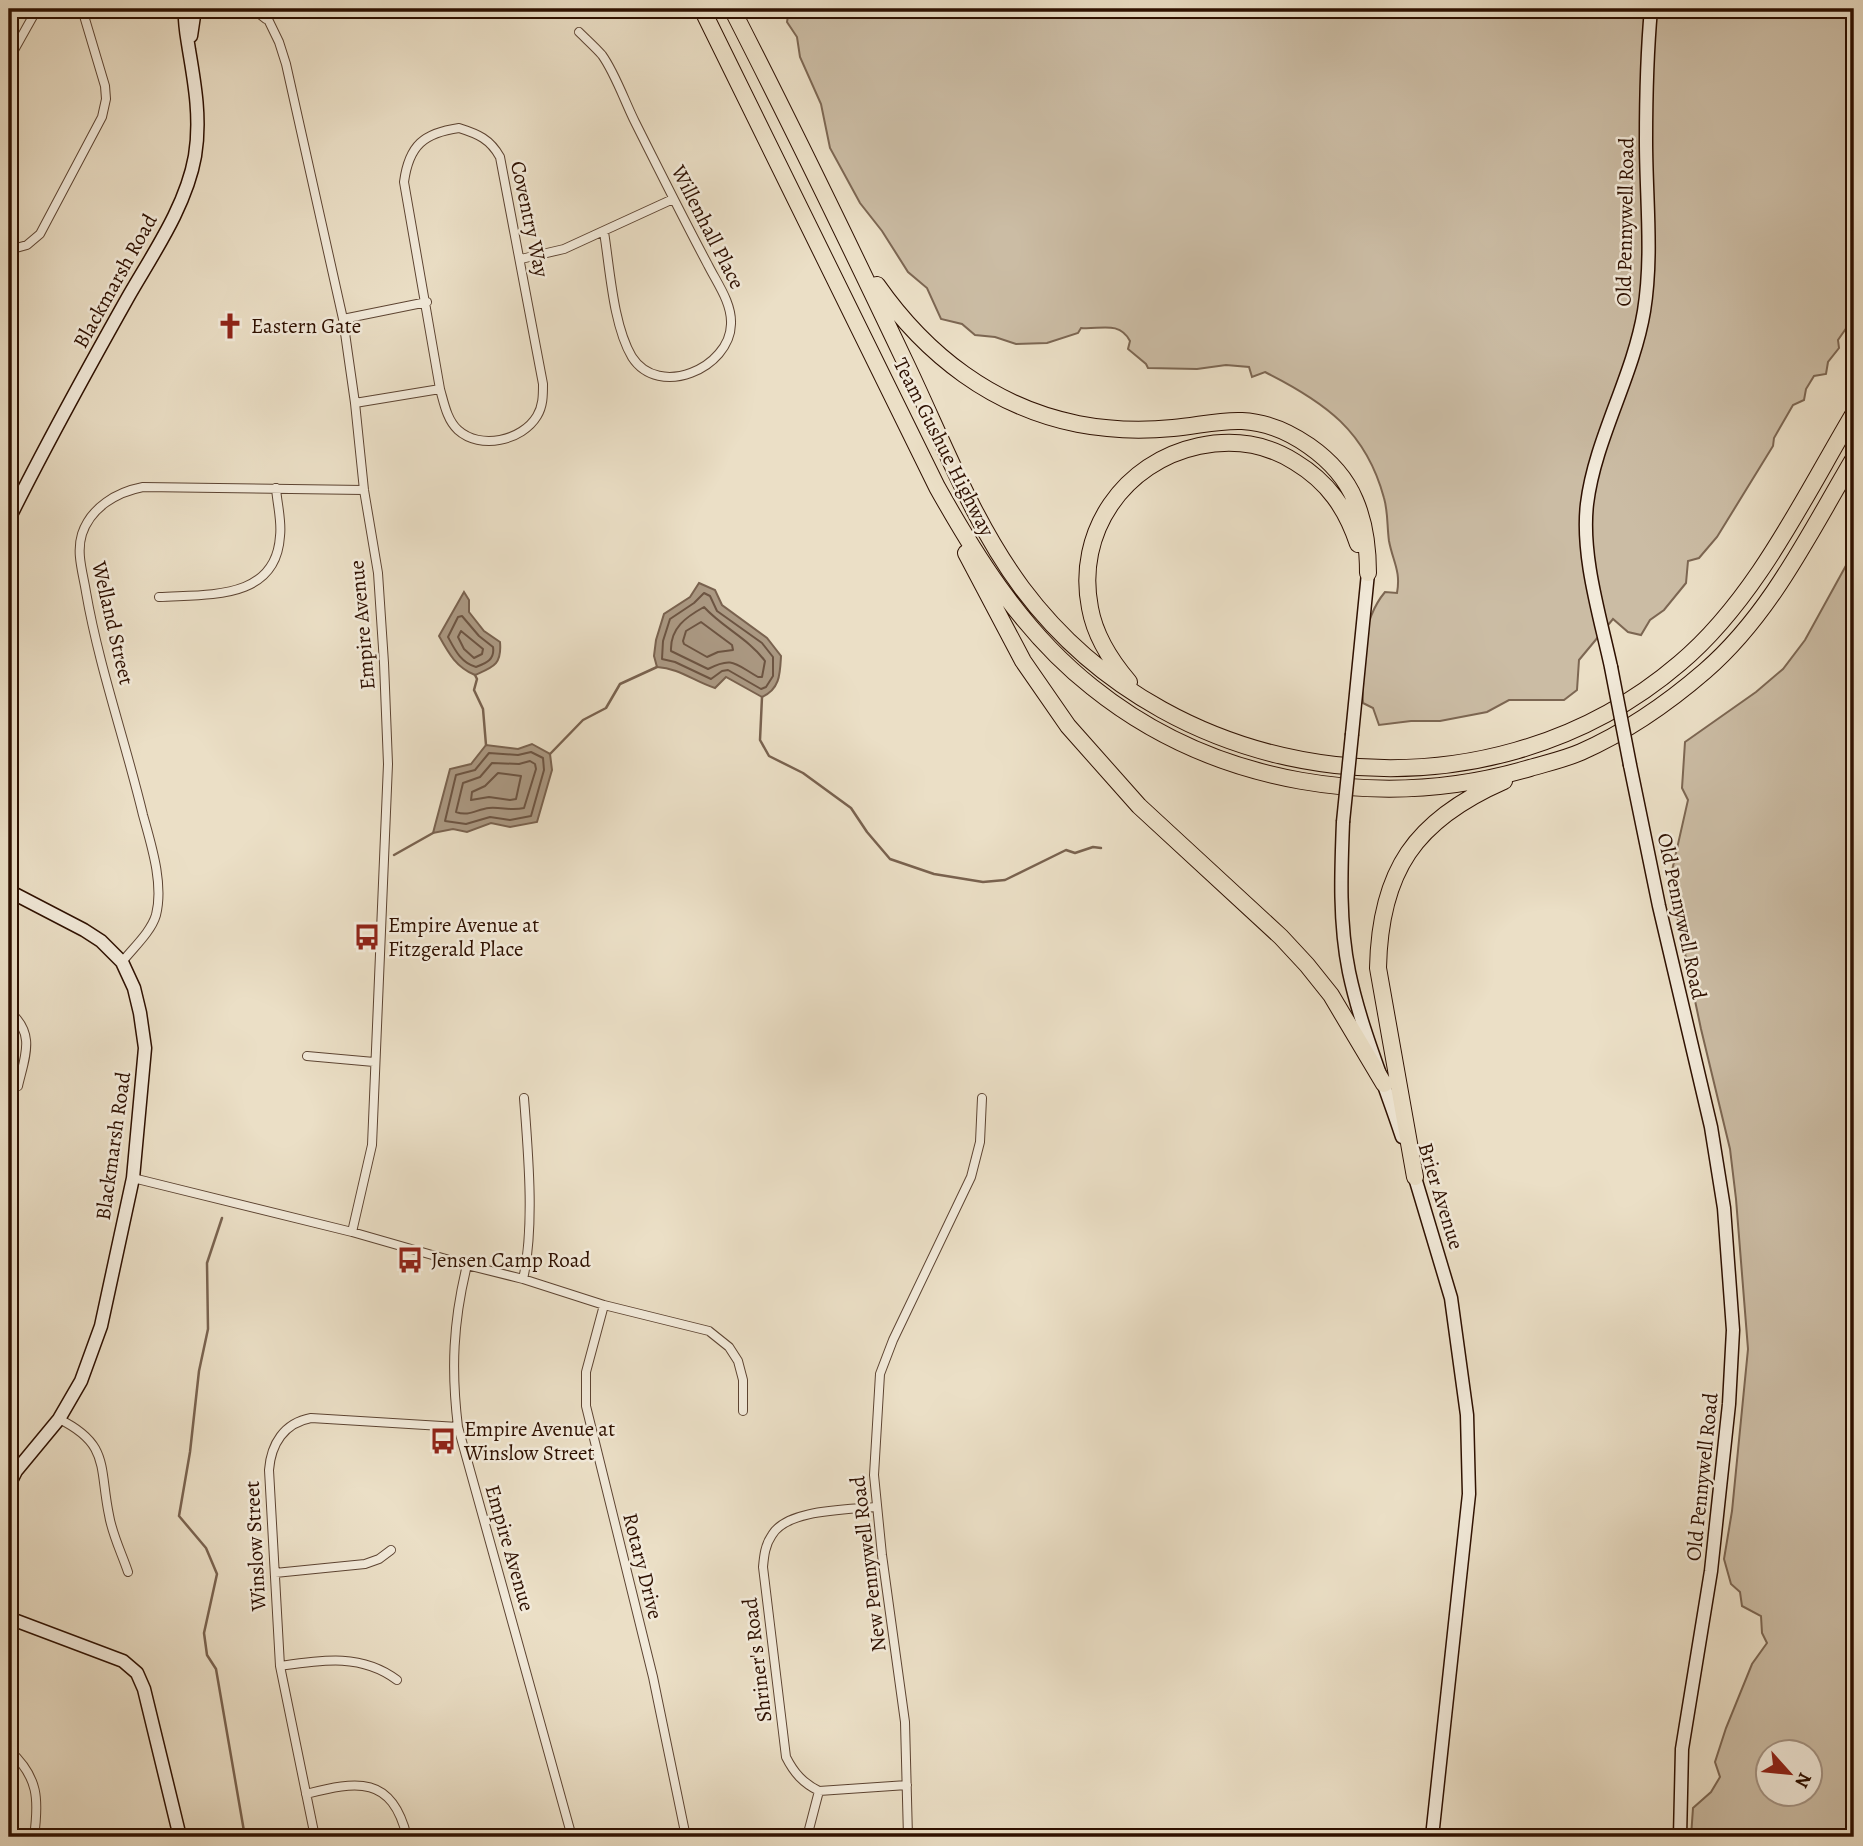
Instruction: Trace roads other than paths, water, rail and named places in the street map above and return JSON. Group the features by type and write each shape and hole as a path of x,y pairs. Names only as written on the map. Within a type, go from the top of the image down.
{"highway":[{"name":"Team Gushue Highway","path":"702,9 937,487 987,571 1016,612 1041,640 1093,688 1153,729 1182,744 1252,771 1297,781 1336,786 1401,788 1437,786 1508,775 1579,753 1659,708 1706,670 1746,628 1780,583 1854,458"},
{"name":"Team Gushue Highway","path":"733,9 852,249 977,513 1020,585 1044,616 1097,666 1150,702 1217,737 1268,754 1335,766 1381,769 1445,765 1513,751 1554,739 1623,705 1651,687 1684,660 1720,623 1759,573 1854,412"},
{"path":"852,249 894,309 919,338 969,379 1021,407 1077,424 1128,430 1246,421 1266,425 1303,442 1331,466 1355,498 1365,530 1368,573"},
{"path":"1150,702 1129,682 1103,644 1090,608 1088,588 1091,545 1109,505 1124,486 1143,469 1163,457 1184,449 1228,441 1269,449 1288,457 1322,481 1335,497 1352,527 1368,573"},
{"path":"1832,497 1854,468"},
{"path":"937,487 953,528 993,608 1046,696 1093,757 1139,806 1281,937 1307,965 1331,996 1384,1084"},
{"path":"1415,1177 1378,968 1378,935 1385,904 1395,874 1417,839 1452,807 1544,764"}],"street":[{"path":"9,59 37,9"},
{"path":"9,250 27,245 40,234 102,117 106,99 104,80 82,9"},
{"name":"Blackmarsh Road","path":"9,519 71,400 168,226 187,185 195,153 198,112 189,46 184,33 185,9"},
{"name":"Blackmarsh Road","path":"189,46 195,9"},
{"path":"253,9 271,23"},
{"name":"Empire Avenue","path":"263,9 286,64 343,319 377,573 384,663 388,764 372,1145 352,1232"},
{"name":"Old Pennywell Road","path":"1651,9 1646,141 1649,239 1644,311 1598,460 1586,517 1587,547 1630,765 1659,906 1711,1126 1724,1208 1733,1330 1730,1404 1711,1571 1682,1749 1680,1837"},
{"name":"Willenhall Place","path":"579,32 603,56 727,302 731,324 729,340 722,352 688,375 657,375 645,369 631,354 618,314 604,232"},
{"name":"Coventry Way","path":"459,128 484,137 494,146 500,157 520,259 543,384 543,403 535,419 521,432 509,438 495,440 470,437 457,429 449,417 440,389 404,182 408,160 417,147 437,131 459,128"},
{"path":"520,259 564,249 673,199"},
{"path":"343,319 426,302"},
{"path":"355,403 440,389"},
{"name":"Welland Street","path":"122,962 157,913 157,880 130,760 89,608 79,556 82,534 95,513 112,497 143,487 364,490"},
{"path":"159,597 244,590 263,576 274,562 281,537 276,488"},
{"name":"Brier Avenue","path":"1368,573 1343,822 1342,921 1349,971 1360,1014 1415,1177 1451,1298 1467,1415 1469,1494 1432,1837"},
{"name":"Blackmarsh Road","path":"9,891 84,930 101,941 122,962 137,1000 145,1048 132,1178 101,1326 81,1381 60,1419 16,1471 9,1485"},
{"path":"9,1011 20,1022 28,1041 18,1086"},
{"path":"307,1056 374,1062"},
{"path":"523,1279 529,1235 524,1098"},
{"name":"New Pennywell Road","path":"908,1837 904,1711 874,1475 880,1374 893,1340 971,1177 980,1142 982,1098"},
{"path":"132,1178 352,1232 523,1279 604,1305 693,1326 720,1338 738,1361 743,1380 743,1411"},
{"name":"Empire Avenue","path":"467,1265 456,1316 453,1349 453,1386 458,1427 572,1837"},
{"name":"Rotary Drive","path":"604,1305 586,1372 586,1406 653,1677 686,1837"},
{"name":"Winslow Street","path":"315,1837 280,1666 269,1470 272,1448 285,1430 298,1422 317,1418 458,1427"},
{"path":"60,1419 77,1428 93,1442 101,1461 109,1517 128,1572"},
{"name":"Shriner's Road","path":"819,1791 799,1777 786,1757 763,1567 765,1550 773,1533 789,1520 805,1515 876,1507"},
{"path":"275,1573 365,1564 379,1559 391,1550"},
{"path":"9,1618 123,1661 137,1673 144,1689 180,1837"},
{"path":"280,1666 345,1660 373,1665 397,1680"},
{"path":"9,1750 23,1763 36,1790 34,1837"},
{"path":"306,1794 351,1785 371,1787 394,1803 407,1837"},
{"path":"807,1837 819,1791 907,1785"}],"water":[{"path":"699,583 715,590 722,605 767,638 781,656 778,680 768,694 762,697 726,677 715,688 673,670 657,667 654,656 656,640 664,614 690,597"},
{"path":"464,592 469,600 469,612 484,631 500,642 499,656 495,664 475,675 458,664 439,636"},
{"path":"532,744 550,754 552,770 537,822 510,827 491,823 467,832 453,829 433,833 450,769 471,764 486,745 518,749"}],"waterway":[{"path":"550,754 583,720 606,708 620,684 657,667"},
{"path":"475,675 477,679 474,690 483,709 486,745"},
{"path":"762,697 760,740 769,756 803,773 851,808 890,859 934,874 983,882 1005,880 1066,850 1075,853 1093,847 1101,848"},
{"path":"394,855 433,833"},
{"path":"222,1218 207,1263 208,1329 199,1371 190,1452 179,1516 206,1548 217,1574 204,1633 207,1655 216,1669 245,1837"}],"place":[{"name":"Eastern Gate","path":"230,326"},
{"name":"Empire Avenue at Fitzgerald Place","path":"367,937"},
{"name":"Jensen Camp Road","path":"410,1260"},
{"name":"Empire Avenue at Winslow Street","path":"443,1441"}]}
